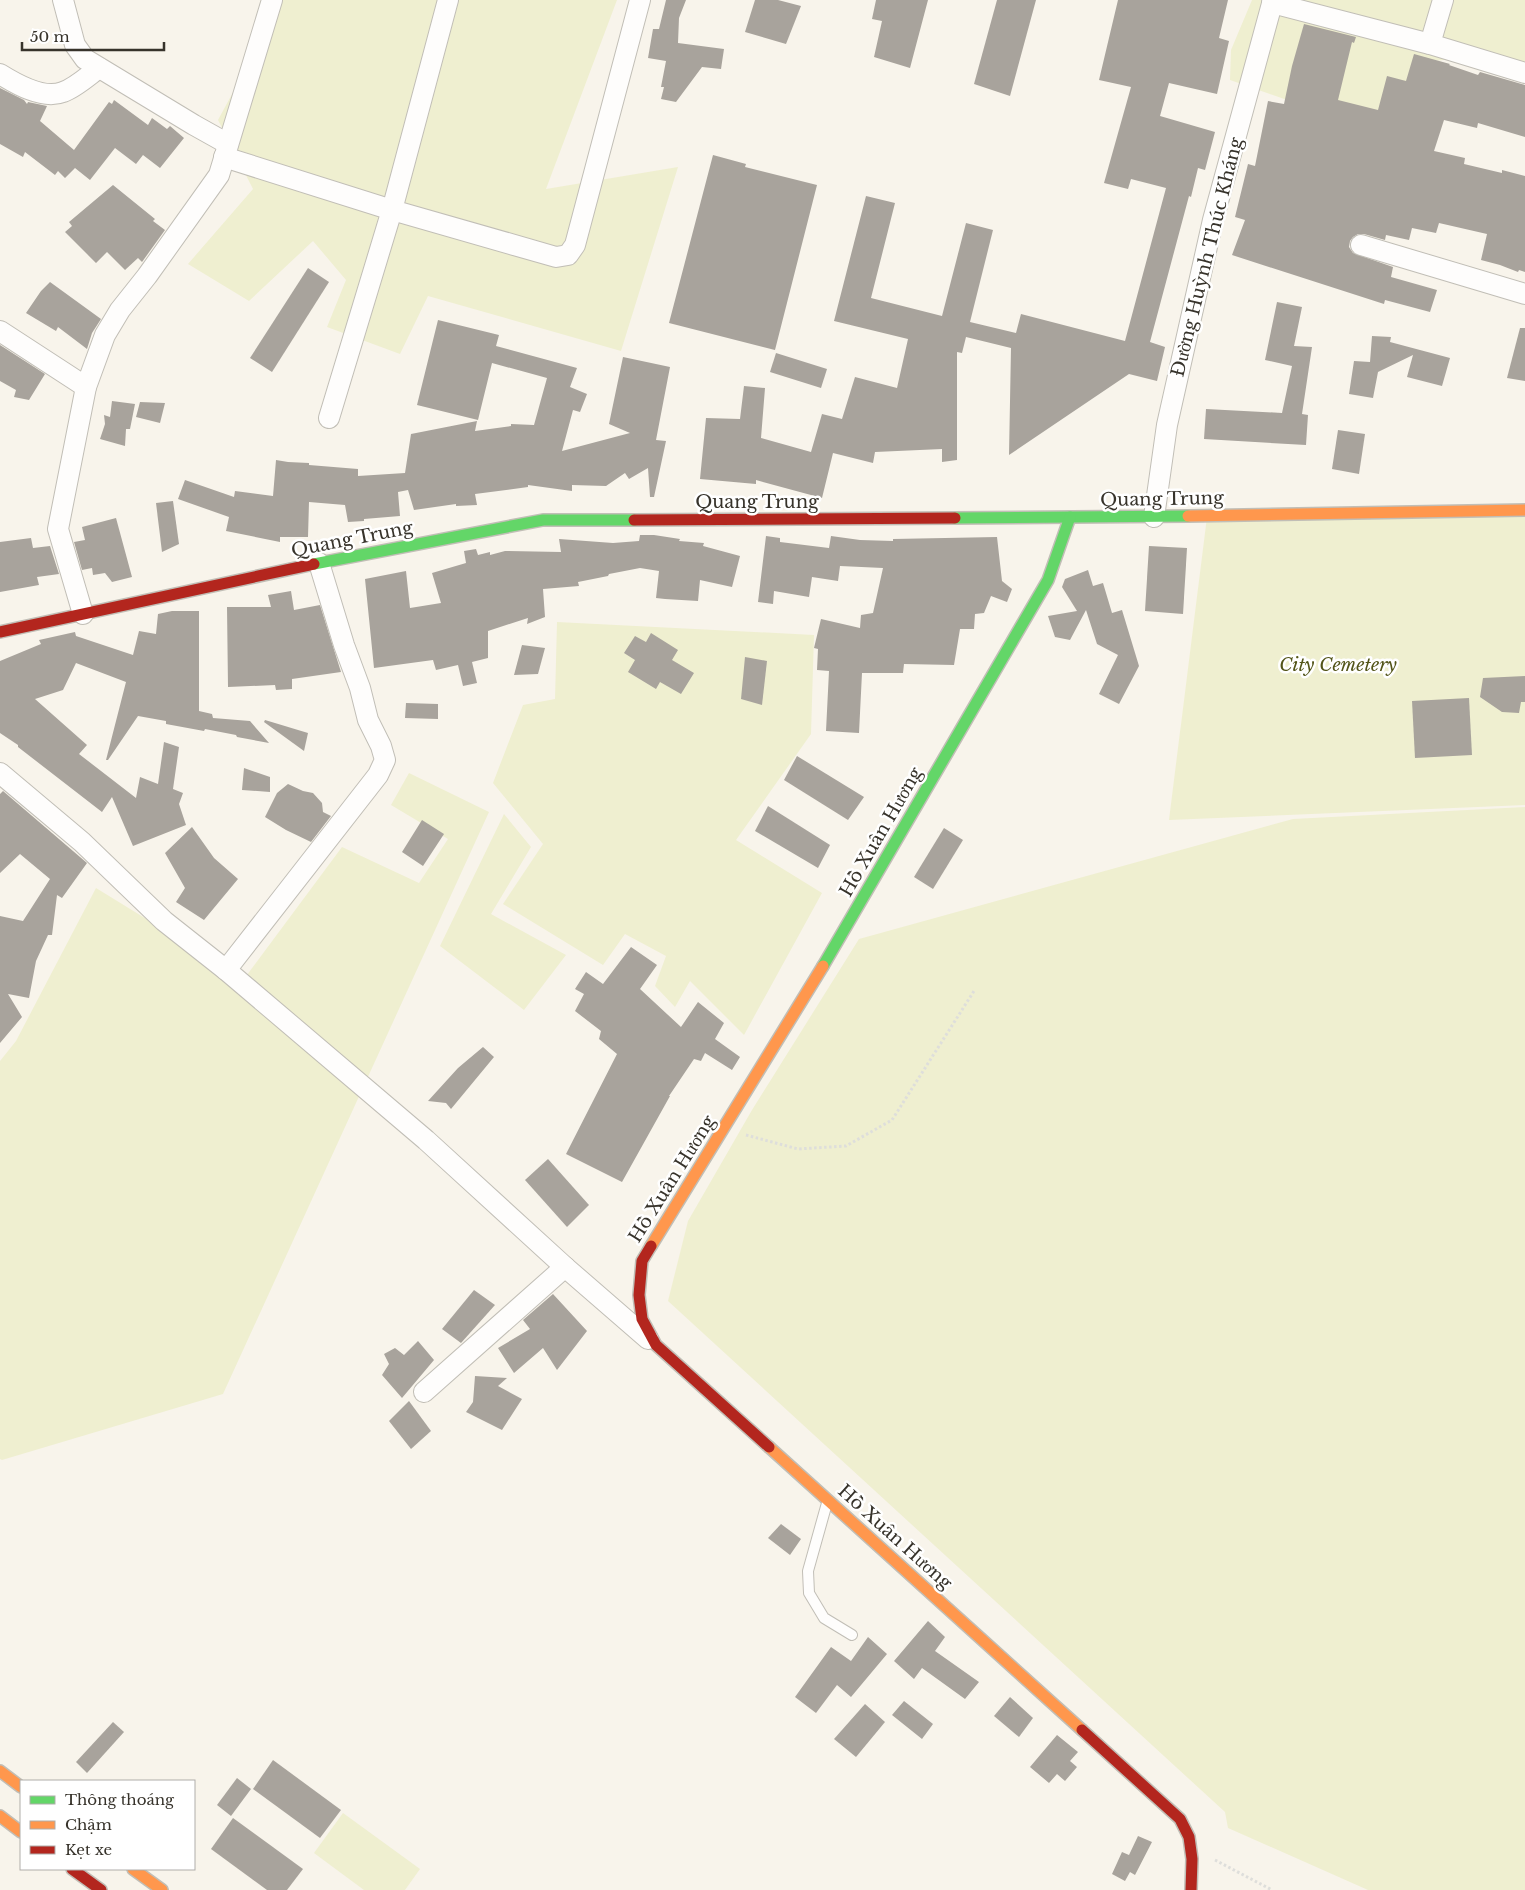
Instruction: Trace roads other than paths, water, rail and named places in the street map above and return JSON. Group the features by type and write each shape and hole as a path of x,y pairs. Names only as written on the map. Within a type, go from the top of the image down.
{"main road":[{"name":"Quang Trung","path":"0,632 319,563 543,520 1154,517 1525,510"},
{"name":"Hồ Xuân Hương","path":"1070,517 1048,580 814,981 642,1261 639,1295 642,1319 656,1345 1180,1819 1189,1837 1191,1890"},
{"path":"0,1771 20,1786"},
{"path":"0,1816 20,1831"},
{"path":"73,1870 101,1890"},
{"path":"134,1870 162,1890"}],"street":[{"path":"63,0 75,46 85,59 226,150 392,210 556,257 568,255 575,246 640,0"},
{"path":"83,614 58,529 86,387 105,335 120,310 147,276 219,175 272,0"},
{"path":"329,418 392,210 448,0"},
{"path":"1430,44 1442,0"},
{"path":"1272,2 1430,44 1525,72"},
{"name":"Đường Huỳnh Thúc Kháng","path":"1154,517 1167,425 1211,230 1272,2"},
{"path":"0,74 22,87 50,95 63,92 99,68"},
{"path":"1361,246 1525,294"},
{"path":"0,331 86,387"},
{"path":"226,970 378,775 385,760 381,746 368,720 360,688 344,646 319,563"},
{"path":"0,773 82,842 164,921 226,970 426,1140 566,1267 656,1345"},
{"path":"424,1392 566,1267"}],"lane":[{"path":"828,1500 808,1571 809,1593 824,1618 852,1635"}],"park label":[{"name":"City Cemetery","path":"1338,665"}]}
